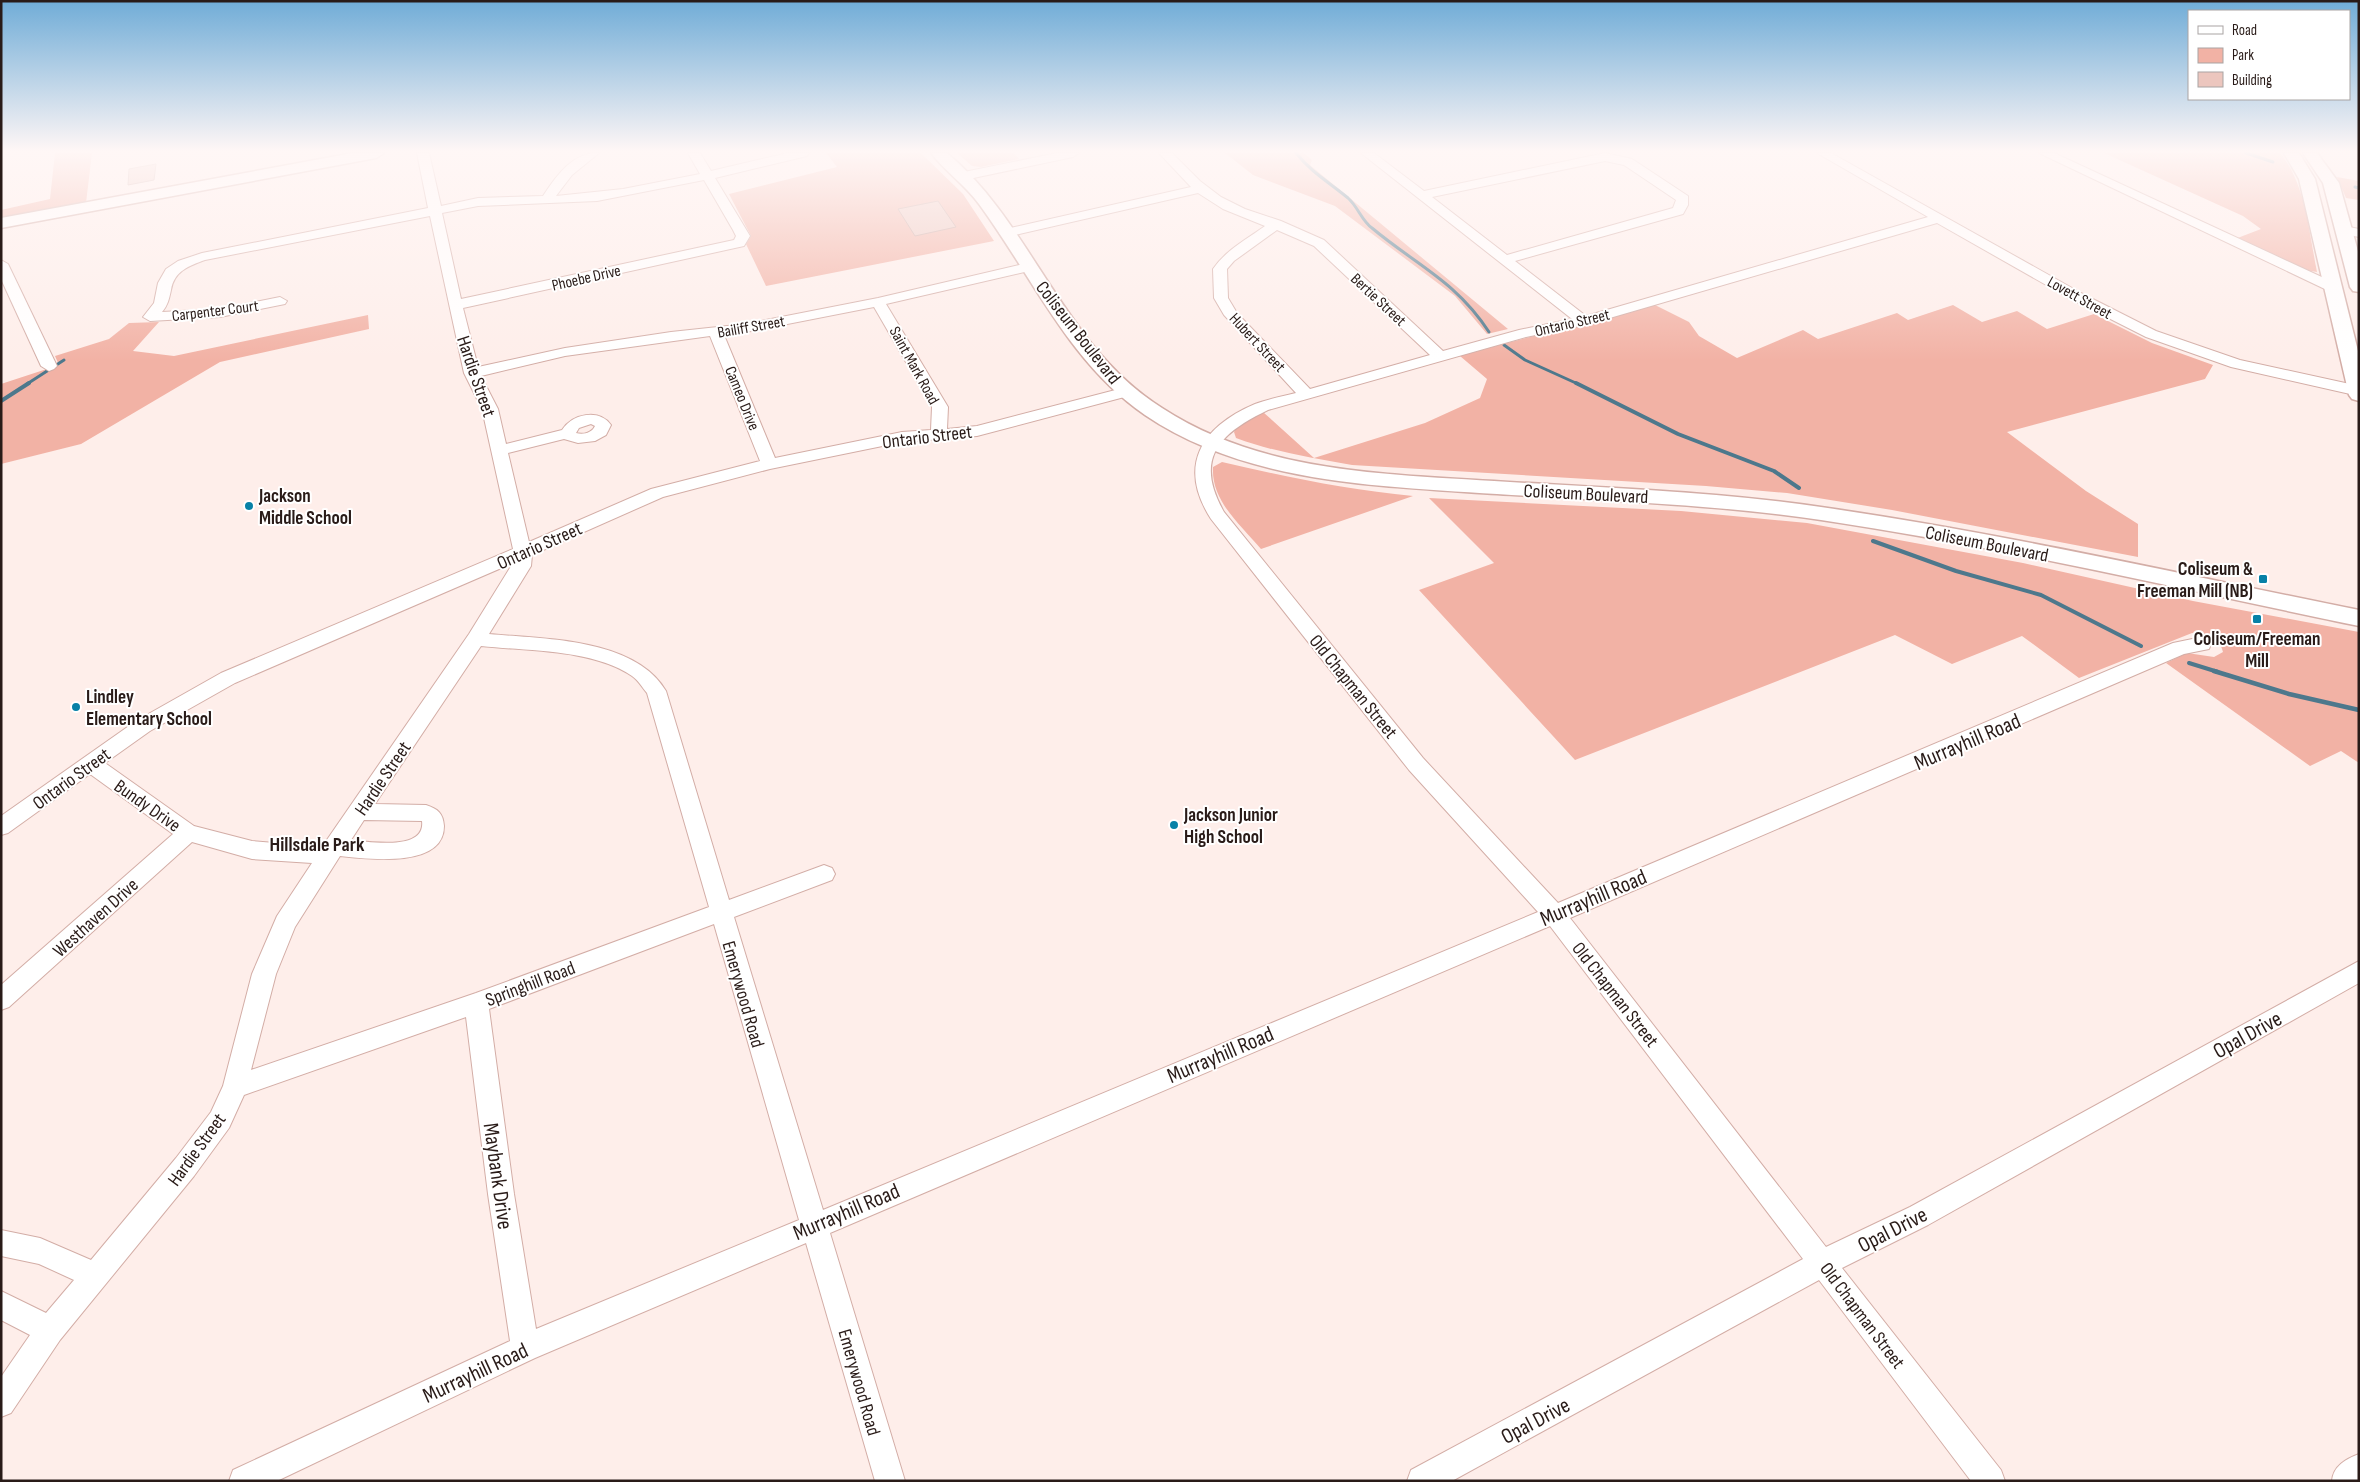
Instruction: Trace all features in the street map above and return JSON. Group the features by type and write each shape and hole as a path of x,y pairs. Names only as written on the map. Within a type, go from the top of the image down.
{"main road":[{"name":"Coliseum Boulevard","path":"998,222 1063,318 1112,378 1127,392 1170,421 1214,442 1270,461 1314,471 1365,479 1694,500 1820,513 1998,544 2359,618"},
{"path":"2318,222 2358,392"},
{"path":"2351,231 2359,287"}],"street":[{"name":"Carpenter Court","path":"280,301 220,313 150,317 160,304 171,272 183,264 224,252 374,222"},
{"name":"Hardie Street","path":"1,1403 50,1330 185,1167 220,1120 235,1087 248,1030 264,974 285,923 476,639 522,566 523,553 490,408 472,373 438,222"},
{"name":"Phoebe Drive","path":"455,305 739,242 743,236 735,222"},
{"path":"1006,233 1054,222"},
{"name":"Bertie Street","path":"1271,222 1303,234 1320,244 1440,356"},
{"path":"1459,222 1584,321"},
{"path":"1506,259 1638,222"},
{"name":"Ontario Street","path":"1214,442 1224,428 1249,412 1306,393 1524,333 1584,321 1926,222"},
{"name":"Lovett Street","path":"1947,222 2076,296 2151,334 2227,361 2358,392"},
{"path":"2193,222 2334,288"},
{"name":"Hubert Street","path":"1276,224 1229,258 1220,269 1221,298 1231,315 1306,393"},
{"path":"1,264 49,366"},
{"name":"Bailiff Street","path":"472,373 565,352 671,336 716,332 878,302 1028,267"},
{"name":"Saint Mark Road","path":"878,302 940,407 938,432"},
{"name":"Cameo Drive","path":"716,332 769,464"},
{"name":"Ontario Street","path":"1,827 153,719 228,678 523,553 657,493 769,464 902,437 938,432 977,431 1127,392"},
{"path":"500,450 568,433"},
{"name":"Old Chapman Street","path":"1214,442 1204,458 1201,480 1206,498 1217,515 1416,764 1553,914 1990,1481"},
{"name":"Emerywood Road","path":"476,639 576,650 611,658 638,671 656,691 890,1481"},
{"name":"Murrayhill Road","path":"244,1481 525,1348 814,1224 1841,794 2180,648 2202,644"},
{"name":"Bundy Drive","path":"90,764 188,834 252,850 331,852 387,851 416,848 431,838 436,827 434,818 426,813 358,812"},
{"name":"Westhaven Drive","path":"1,1000 188,834"},
{"name":"Springhill Road","path":"235,1087 476,1003 824,874"},
{"name":"Opal Drive","path":"1422,1481 1823,1263 1919,1216 2359,971"},
{"name":"Maybank Drive","path":"476,1003 501,1194 525,1348"},
{"path":"1,1243 40,1251 94,1275"},
{"path":"1,1305 50,1330"}],"green space":[{"path":"744,222 982,222 994,241 766,286 746,244 751,236"},
{"path":"1357,222 1379,222 1508,329 1487,334 1455,296"},
{"path":"2252,222 2308,222 2317,272 2305,270 2235,239 2261,229"},
{"path":"1655,305 1689,322 1699,336 1737,358 1803,330 1818,339 1897,313 1908,320 1953,305 1982,322 2017,311 2047,329 2094,314 2152,343 2213,365 2205,379 2007,432 2086,491 2138,524 2138,557 1892,510 1787,493 1706,486 1352,465 1322,460 1293,454 1265,447 1236,438 1234,432 1243,422 1263,412 1314,458 1425,423 1480,398 1487,379 1460,356"},
{"path":"368,315 369,329 220,362 81,444 1,464 1,384 59,365 55,356 109,339 129,323 159,322 133,351 174,356"},
{"path":"1222,462 1317,482 1413,496 1261,549 1228,511 1217,491 1213,467"},
{"path":"1429,498 1681,511 1807,523 2023,563 2193,601 2359,632 2359,763 2341,751 2310,766 2166,663 2187,653 2214,657 2223,652 2219,642 2212,637 2192,633 2079,678 2022,636 1952,664 1895,635 1575,760 1419,590 1494,563"}],"building":[{"path":"906,222 953,222 956,227 915,236"}],"waterway":[{"path":"1367,222 1388,241 1449,286 1463,299 1489,332"},
{"path":"1504,345 1525,360 1578,384"},
{"path":"27,384 64,360"},
{"path":"1,401 29,383"},
{"path":"1578,384 1678,434 1774,471 1799,488"},
{"path":"1873,541 1956,571 2041,595 2141,646"},
{"path":"2189,663 2218,672"},
{"path":"2214,671 2289,694 2359,710"}],"place":[{"name":"Jackson Middle School","path":"249,506"},
{"name":"Coliseum & Freeman Mill (NB)","path":"2263,579"},
{"name":"Coliseum/Freeman Mill","path":"2257,619"},
{"name":"Lindley Elementary School","path":"76,707"},
{"name":"Jackson Junior High School","path":"1174,825"}],"district":[{"name":"Hillsdale Park","path":"317,844"}]}
